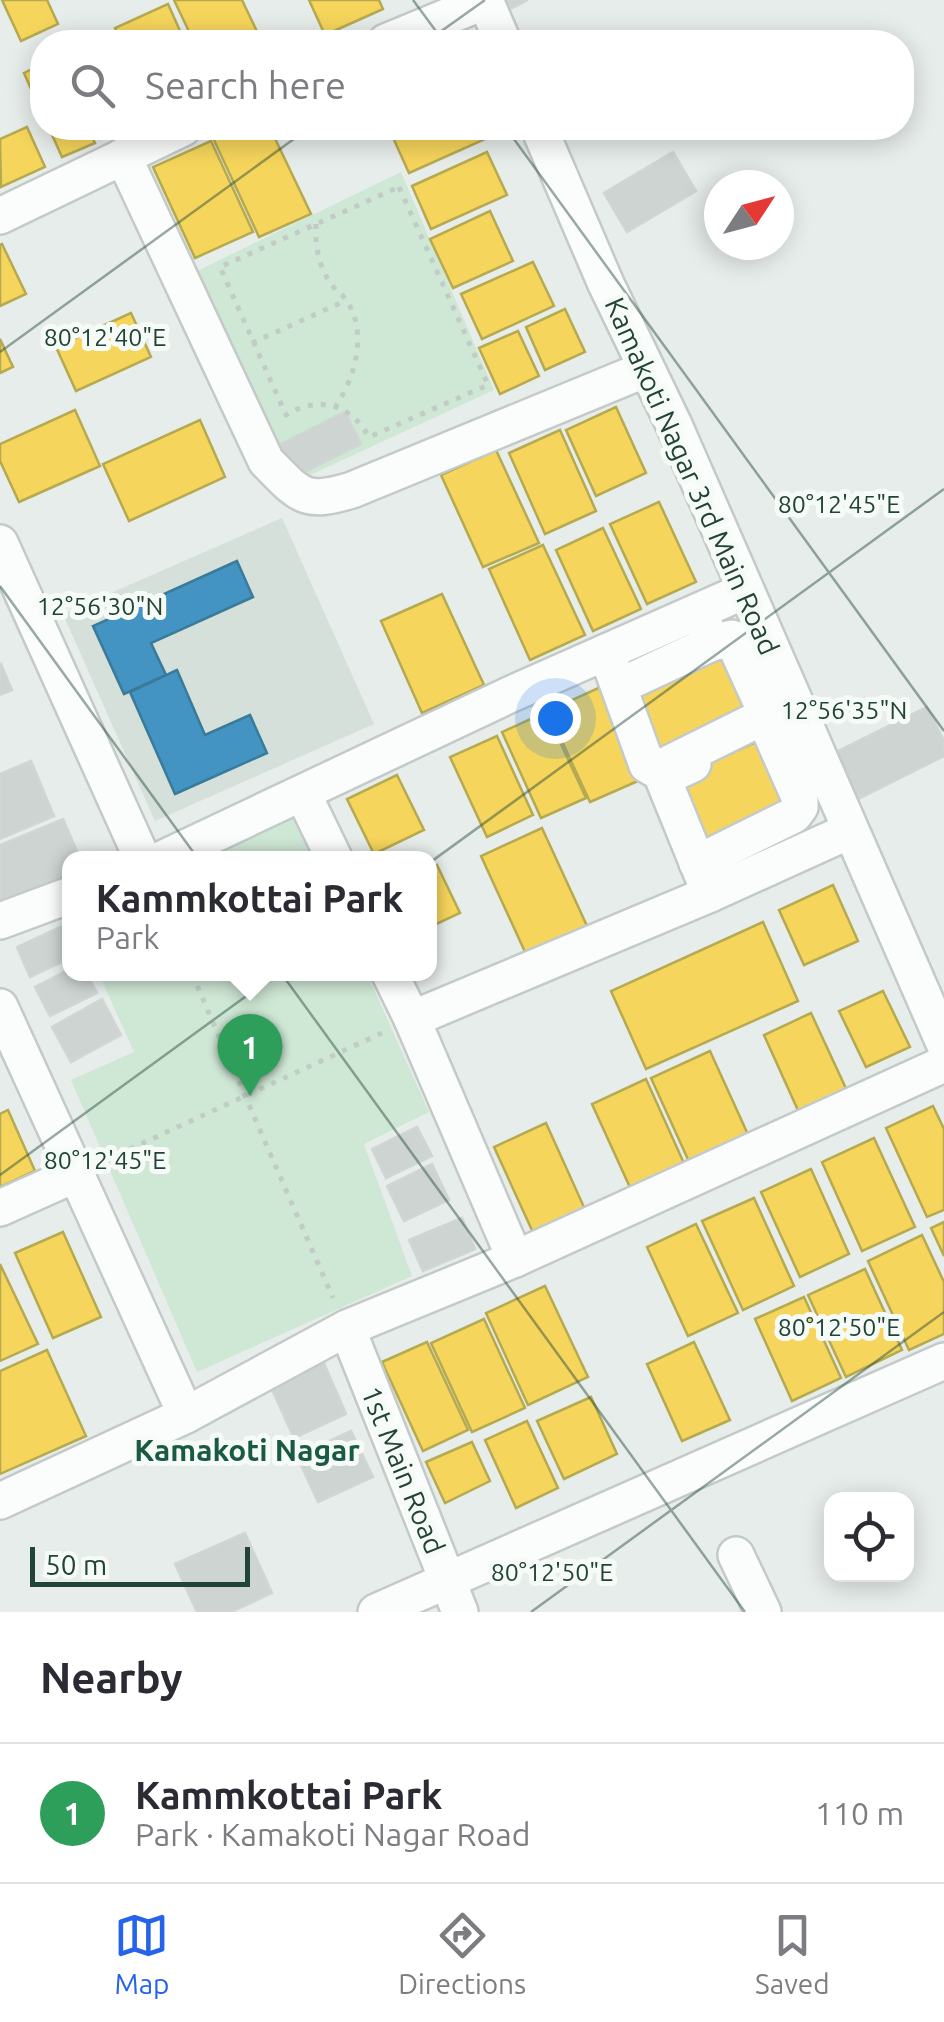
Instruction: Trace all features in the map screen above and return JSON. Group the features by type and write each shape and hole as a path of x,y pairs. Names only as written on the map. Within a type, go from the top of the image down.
{"street":[{"path":"414,30 485,0 498,30"},
{"path":"0,216 157,140"},
{"name":"Kamakoti Nagar 3rd Main Road","path":"544,140 674,425 744,591 782,716 849,831 944,1043"},
{"path":"123,156 266,461 297,492 321,500 352,490 646,369"},
{"path":"0,543 139,851"},
{"path":"620,686 706,627 744,591"},
{"path":"179,851 606,652 706,627 732,638 782,716 800,806 794,815 704,878"},
{"path":"606,652 647,765 656,770 782,716"},
{"path":"704,878 664,781 782,716"},
{"path":"303,794 331,851"},
{"path":"412,1019 704,878 849,831"},
{"path":"0,921 62,898"},
{"path":"393,981 515,1260"},
{"path":"0,1007 186,1416"},
{"path":"0,1500 186,1416 347,1328 515,1260 944,1064"},
{"path":"0,1208 76,1174"},
{"name":"1st Main Road","path":"347,1328 460,1612"},
{"path":"376,1612 944,1362"},
{"path":"736,1556 762,1612"}],"path":[{"path":"399,187 488,385 369,438 356,418 336,406 310,404 286,415 220,266 316,224 399,187"},
{"path":"316,224 320,263 353,316 357,352 347,390 336,406"},
{"path":"218,359 346,300"},
{"path":"195,981 347,1328"},
{"path":"76,1174 412,1019"}],"shaded area":[{"path":"282,518 374,724 155,821 63,614"}],"green space":[{"path":"401,172 494,390 293,483 197,271"},
{"path":"296,817 312,851 220,851"},
{"path":"102,981 370,981 429,1112 364,1144 412,1276 197,1372 71,1080 134,1052"}],"building: Homes":[{"path":"2,0 47,0 58,24 45,30 30,30 30,37 21,41"},
{"path":"174,0 242,0 256,30 188,30"},
{"path":"309,0 379,0 383,9 336,30 323,30"},
{"path":"168,4 180,30 116,30"},
{"path":"27,127 45,167 1,187 0,139"},
{"path":"54,140 94,140 95,143 62,157"},
{"path":"214,140 276,140 311,214 259,237"},
{"path":"394,140 483,140 409,173"},
{"path":"211,141 253,232 195,258 153,167"},
{"path":"487,152 507,195 431,229 412,186"},
{"path":"490,211 513,261 453,288 430,239"},
{"path":"0,245 26,294 0,306"},
{"path":"533,262 554,306 482,339 461,294"},
{"path":"565,309 585,352 545,370 526,327"},
{"path":"131,313 151,357 76,391 56,347"},
{"path":"518,331 539,376 500,394 479,348"},
{"path":"0,339 13,367 0,373"},
{"path":"616,407 646,473 596,496 566,430"},
{"path":"75,410 100,466 19,502 0,461 0,444"},
{"path":"200,420 225,477 129,521 103,464"},
{"path":"560,430 596,511 545,534 509,453"},
{"path":"496,450 539,543 483,567 441,475"},
{"path":"659,502 696,582 647,604 610,524"},
{"path":"603,528 641,609 593,631 556,550"},
{"path":"543,545 585,635 530,660 489,569"},
{"path":"442,594 484,685 422,713 381,621"},
{"path":"717,649 749,718 655,761 624,692"},
{"path":"605,685 647,777 590,802 548,711"},
{"path":"546,712 586,798 541,818 502,732"},
{"path":"497,736 533,815 487,837 450,757"},
{"path":"756,742 789,814 701,854 668,782"},
{"path":"397,775 424,830 373,851 347,799"},
{"path":"542,828 587,926 526,954 481,856"},
{"path":"437,865 460,913 437,924"},
{"path":"833,885 858,941 804,965 779,910"},
{"path":"763,922 798,1001 646,1069 611,991"},
{"path":"883,991 910,1047 866,1067 839,1011"},
{"path":"811,1013 849,1095 801,1117 764,1035"},
{"path":"710,1051 750,1139 691,1166 651,1078"},
{"path":"646,1079 687,1170 633,1194 592,1104"},
{"path":"933,1106 944,1129 944,1210 927,1217 886,1128"},
{"path":"8,1110 35,1171 0,1187 0,1114"},
{"path":"546,1123 588,1216 536,1239 494,1147"},
{"path":"874,1138 915,1227 862,1251 822,1162"},
{"path":"811,1169 849,1254 800,1277 761,1192"},
{"path":"754,1198 794,1286 743,1310 702,1221"},
{"path":"944,1222 944,1256 931,1228"},
{"path":"696,1224 738,1313 688,1336 647,1247"},
{"path":"63,1232 101,1317 53,1338 15,1253"},
{"path":"922,1235 944,1282 944,1334 909,1350 868,1261"},
{"path":"0,1264 38,1344 0,1361"},
{"path":"865,1269 902,1350 846,1377 808,1295"},
{"path":"545,1286 588,1377 528,1405 486,1313"},
{"path":"804,1297 841,1378 792,1401 755,1319"},
{"path":"484,1319 525,1408 472,1432 431,1343"},
{"path":"427,1342 468,1430 423,1451 382,1362"},
{"path":"694,1342 730,1420 682,1441 647,1364"},
{"path":"47,1350 86,1436 0,1474 0,1371"},
{"path":"591,1397 617,1454 564,1479 537,1421"},
{"path":"527,1421 558,1488 516,1508 485,1440"},
{"path":"472,1442 490,1481 445,1503 426,1462"}],"building: Schools":[{"path":"237,561 253,597 151,643 166,675 124,694 93,626"},
{"path":"177,670 205,735 250,715 267,753 175,794 130,692"}],"building: Other":[{"path":"505,0 528,0 510,9"},
{"path":"673,152 696,191 627,232 604,193"},
{"path":"345,412 361,444 298,475 281,444"},
{"path":"0,665 12,690 0,695"},
{"path":"927,707 944,741 944,756 860,798 836,752"},
{"path":"31,761 54,816 0,839 0,774"},
{"path":"63,819 77,851 62,851 62,879 0,905 0,845"},
{"path":"62,926 62,962 30,977 17,947"},
{"path":"62,973 62,981 91,981 97,993 50,1016 35,987"},
{"path":"102,999 121,1035 71,1062 52,1027"},
{"path":"417,1127 432,1156 386,1178 372,1149"},
{"path":"432,1164 449,1200 404,1221 387,1186"},
{"path":"462,1218 475,1249 423,1271 409,1240"},
{"path":"323,1361 346,1414 294,1438 270,1385"},
{"path":"351,1431 373,1477 318,1502 297,1456"},
{"path":"245,1533 272,1593 231,1612 197,1612 175,1564"}],"place":[{"name":"Kammkottai Park","path":"250,1096"}],"district":[{"name":"Kamakoti Nagar","path":"247,1451"}]}
